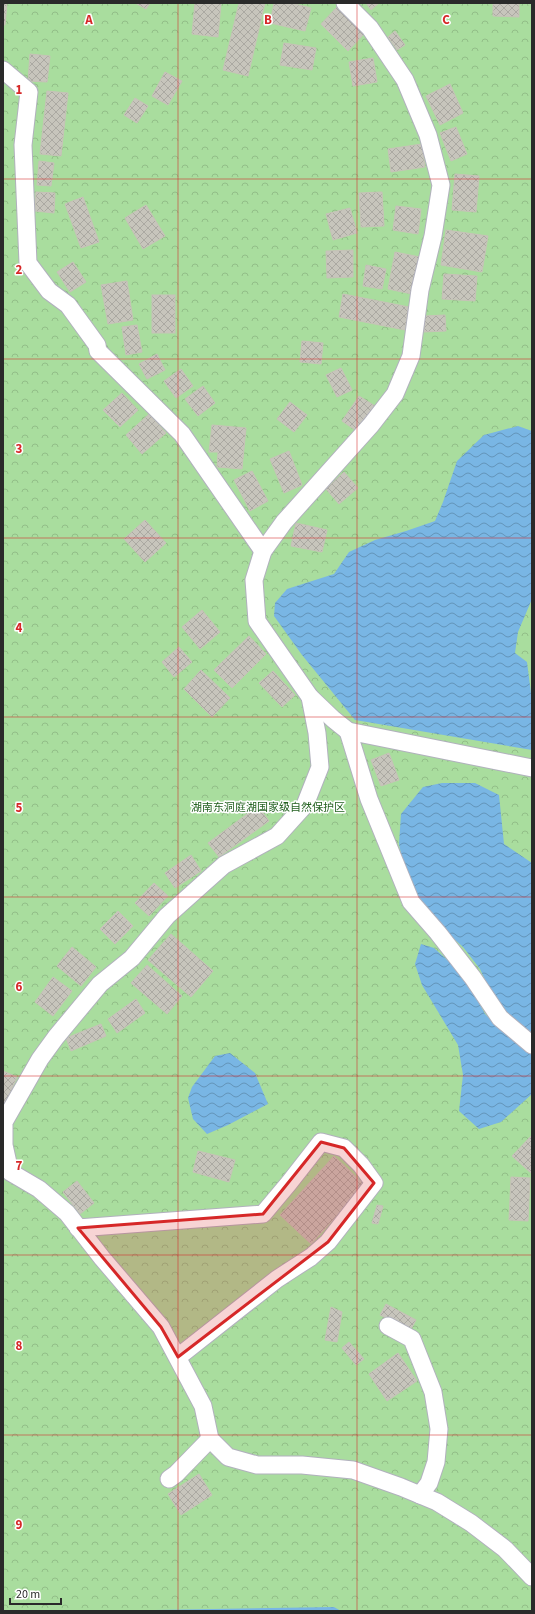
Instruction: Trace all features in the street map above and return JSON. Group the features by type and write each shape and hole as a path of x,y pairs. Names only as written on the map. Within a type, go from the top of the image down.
{"street":[{"path":"345,3 370,28 405,80 428,135 441,185 433,236 420,290 411,356 395,394 371,425 284,522 263,551 254,580 257,621 310,697 348,731 532,768"},
{"path":"3,70 29,92 22,145 28,262 49,291 68,305 98,345 98,350 182,434 263,551"},
{"path":"310,697 317,733 320,767 305,805 277,836 224,865 167,916 132,958 100,984 56,1037 40,1059 4,1122 4,1145 10,1172 9,1180 39,1190 67,1213 102,1258 161,1327 203,1406 210,1439 228,1457 258,1465 302,1465 353,1470 420,1495 437,1502 471,1523 505,1549 532,1577"},
{"path":"348,731 369,799 410,902 438,933 473,978 500,1018 532,1045"},
{"path":"78,1228 263,1214 290,1183 321,1142 344,1148 361,1165 374,1183 328,1242 311,1257 277,1279 178,1357"},
{"path":"388,1326 412,1339 433,1392 439,1429 436,1456 429,1483 420,1495"},
{"path":"169,1479 176,1474 210,1439"}],"highlighted area":[{"path":"321,1142 344,1148 374,1183 328,1242 178,1357 161,1327 78,1228 263,1214"}],"green space":[{"name":"湖南东洞庭湖国家级自然保护区","path":"3,3 532,3 532,1611 3,1611"}],"water":[{"path":"518,426 532,431 532,599 518,632 515,653 527,662 532,701 532,750 355,720 302,655 274,616 275,603 287,589 334,574 349,552 375,540 435,521 457,461 484,435"},
{"path":"442,783 475,783 499,795 504,844 532,863 532,1038 501,1014 480,969 463,947 430,917 414,891 403,863 399,844 401,814 423,787"},
{"path":"421,944 434,948 464,975 485,1014 504,1032 532,1054 532,1094 501,1122 479,1129 459,1111 463,1075 458,1045 422,985 415,964"},
{"path":"230,1053 255,1073 268,1104 207,1134 193,1119 188,1098 192,1087 215,1056"},
{"path":"334,1607 341,1611 97,1611"}],"building":[{"path":"3,3 7,3 5,25 3,25"},
{"path":"135,3 150,3 146,9"},
{"path":"195,3 221,3 218,37 192,34"},
{"path":"239,3 265,3 248,76 223,70"},
{"path":"274,3 291,3 311,8 305,31 270,23"},
{"path":"366,3 379,3 371,10"},
{"path":"493,3 519,3 519,17 493,16"},
{"path":"338,6 365,33 348,51 321,24"},
{"path":"395,31 405,45 397,50 388,37"},
{"path":"284,43 316,48 312,70 280,65"},
{"path":"30,54 50,56 47,82 28,81"},
{"path":"373,58 377,82 353,86 349,62"},
{"path":"165,72 182,81 168,105 152,96"},
{"path":"450,84 463,113 440,125 426,96"},
{"path":"47,91 68,93 61,156 40,154"},
{"path":"135,98 148,106 137,123 124,115"},
{"path":"456,127 467,154 451,161 440,133"},
{"path":"422,144 425,167 391,172 388,149"},
{"path":"39,161 54,163 51,186 37,185"},
{"path":"455,174 479,176 476,212 452,210"},
{"path":"36,192 55,193 54,213 35,211"},
{"path":"382,192 384,226 361,227 359,193"},
{"path":"83,197 99,242 81,248 65,204"},
{"path":"146,205 165,236 143,249 125,218"},
{"path":"396,206 421,209 418,234 393,230"},
{"path":"350,208 357,233 333,240 326,214"},
{"path":"446,230 488,236 482,272 441,265"},
{"path":"353,250 353,277 327,278 326,251"},
{"path":"395,252 420,257 412,294 388,289"},
{"path":"73,262 86,282 70,292 57,272"},
{"path":"366,265 386,269 382,289 363,286"},
{"path":"444,274 477,276 475,301 442,299"},
{"path":"127,281 133,320 108,324 101,285"},
{"path":"343,294 409,307 405,330 339,317"},
{"path":"152,295 175,295 175,333 152,333"},
{"path":"445,315 446,331 424,332 424,316"},
{"path":"137,325 142,352 126,355 122,327"},
{"path":"302,341 323,343 321,364 300,362"},
{"path":"157,354 165,370 147,379 139,364"},
{"path":"341,368 352,390 337,397 326,375"},
{"path":"181,369 193,386 176,398 164,381"},
{"path":"203,386 215,403 198,416 185,399"},
{"path":"122,393 138,410 120,427 103,410"},
{"path":"359,396 375,406 358,432 342,421"},
{"path":"290,402 307,415 294,432 277,419"},
{"path":"149,414 166,433 142,454 126,435"},
{"path":"212,425 246,428 242,469 217,467 218,452 209,452"},
{"path":"289,451 302,485 284,493 270,459"},
{"path":"252,471 268,501 250,511 234,480"},
{"path":"344,472 358,488 339,504 326,489"},
{"path":"145,520 166,543 145,562 124,539"},
{"path":"296,523 327,530 322,552 291,546"},
{"path":"202,610 220,632 200,649 182,627"},
{"path":"249,636 266,654 232,688 214,670"},
{"path":"179,647 192,662 174,677 162,662"},
{"path":"201,670 230,698 212,717 184,689"},
{"path":"273,671 295,695 282,707 259,683"},
{"path":"389,753 399,780 381,786 371,760"},
{"path":"258,806 269,821 219,857 208,843"},
{"path":"191,855 201,871 175,888 165,873"},
{"path":"154,883 168,896 149,916 135,903"},
{"path":"118,911 133,926 115,944 100,929"},
{"path":"171,934 213,971 191,997 148,960"},
{"path":"72,947 96,967 81,986 57,966"},
{"path":"147,965 182,996 167,1014 131,983"},
{"path":"53,977 72,991 53,1016 35,1002"},
{"path":"136,999 145,1013 117,1033 108,1019"},
{"path":"101,1024 106,1036 71,1051 66,1038"},
{"path":"3,1071 17,1077 4,1107 3,1107"},
{"path":"532,1135 532,1174 512,1156"},
{"path":"198,1151 235,1160 229,1182 193,1172"},
{"path":"334,1156 365,1185 311,1244 280,1215"},
{"path":"511,1177 530,1178 528,1221 509,1220"},
{"path":"77,1181 94,1203 80,1214 63,1192"},
{"path":"377,1205 383,1206 378,1224 372,1223"},
{"path":"386,1304 416,1320 410,1331 380,1315"},
{"path":"331,1307 342,1312 337,1342 325,1340"},
{"path":"349,1342 364,1359 356,1365 342,1348"},
{"path":"398,1353 417,1381 387,1401 369,1374"},
{"path":"199,1474 212,1495 181,1515 168,1494"}]}
